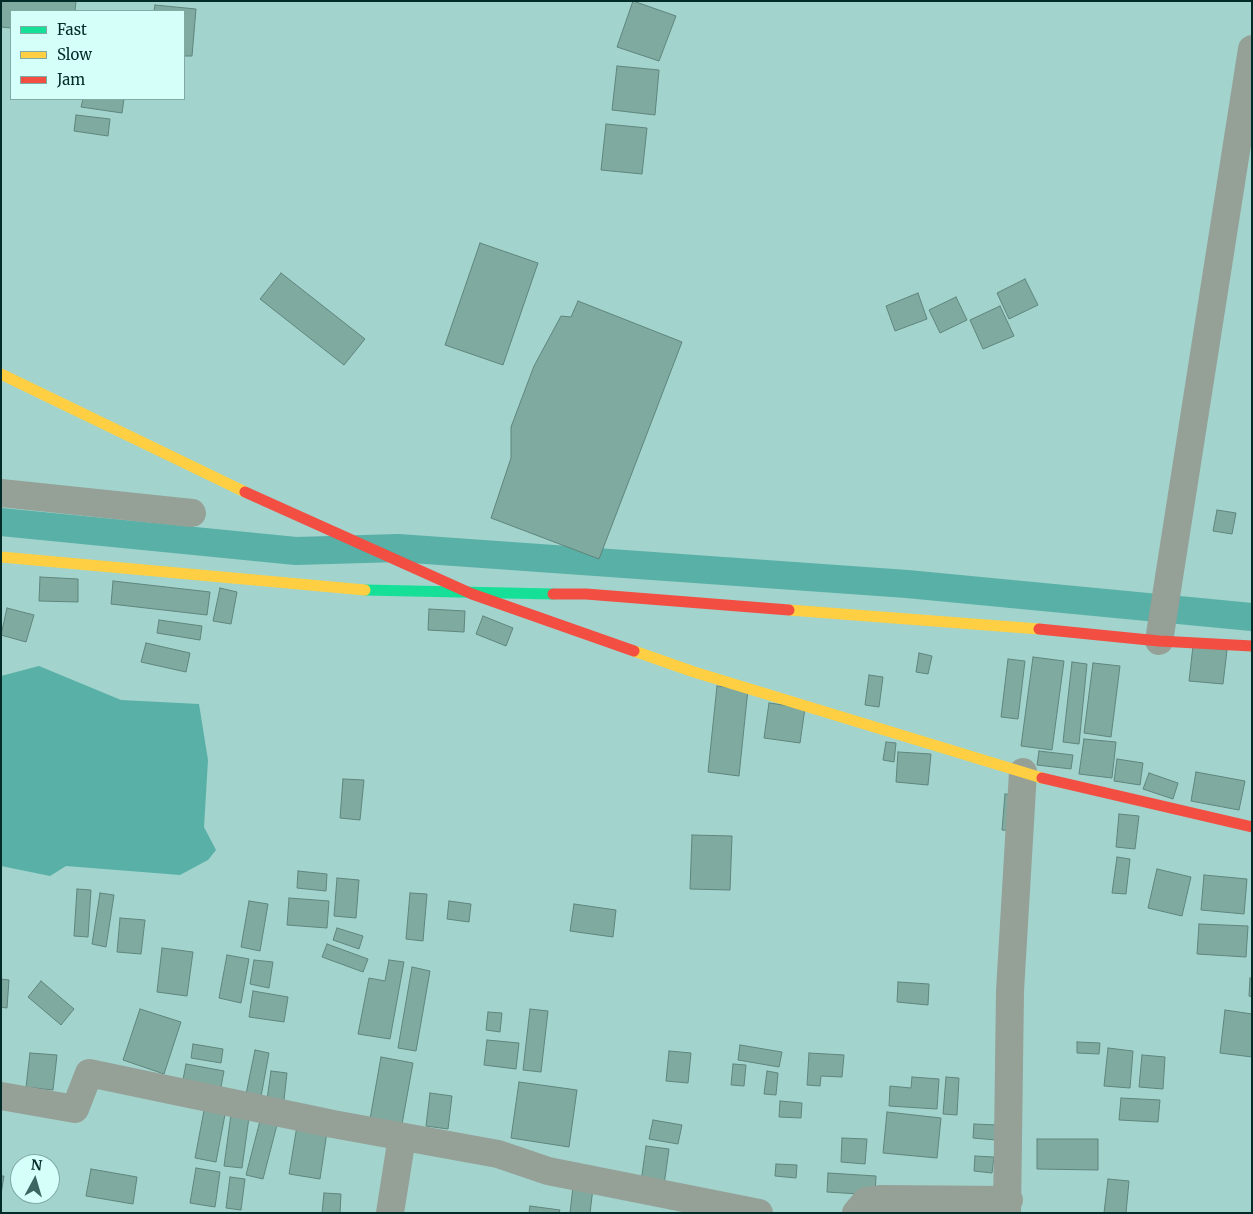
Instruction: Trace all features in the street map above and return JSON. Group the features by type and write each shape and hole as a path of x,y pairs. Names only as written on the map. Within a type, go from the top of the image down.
{"street":[{"path":"1161,633 1252,49"},
{"path":"1,374 285,510 472,594 694,672 1024,772 1071,786 1252,827"},
{"path":"1,492 192,513"},
{"path":"1,557 382,592 586,594 1056,631 1161,633 1252,646"},
{"path":"856,1213 866,1201 880,1199 1008,1206 1010,990 1024,772"},
{"path":"1,1096 75,1109 89,1073 402,1137 498,1154 548,1171 759,1213"},
{"path":"390,1213 402,1137"}],"shaded area":[{"path":"39,666 121,700 199,704 208,760 204,827 216,850 208,860 180,875 66,866 50,876 1,866 1,676"}],"building":[{"path":"1,1 76,1 75,10 10,10 10,28 1,27"},
{"path":"633,1 676,16 659,61 617,47"},
{"path":"155,5 196,9 192,56 185,56 185,10 154,10"},
{"path":"617,66 659,70 655,115 612,110"},
{"path":"83,100 124,100 122,113 81,107"},
{"path":"76,115 110,119 108,136 74,131"},
{"path":"606,124 647,128 642,174 601,170"},
{"path":"480,243 538,263 503,365 445,345"},
{"path":"281,273 365,339 344,365 260,299"},
{"path":"1025,279 1038,305 1009,319 997,293"},
{"path":"918,293 927,319 895,331 886,306"},
{"path":"956,297 967,320 940,333 929,310"},
{"path":"578,301 682,342 599,559 491,518 511,458 511,427 534,366 561,316 571,317"},
{"path":"1000,306 1014,336 983,349 970,320"},
{"path":"1217,510 1236,513 1232,534 1213,531"},
{"path":"40,577 78,579 78,602 39,601"},
{"path":"113,581 210,592 207,615 111,604"},
{"path":"220,588 237,592 231,624 213,621"},
{"path":"7,608 34,615 26,642 1,635"},
{"path":"429,609 465,611 464,632 428,630"},
{"path":"483,616 513,628 506,646 476,634"},
{"path":"159,620 202,626 200,640 157,633"},
{"path":"146,643 190,653 186,672 141,662"},
{"path":"1193,646 1227,650 1223,684 1189,681"},
{"path":"919,653 932,656 928,674 916,672"},
{"path":"1033,657 1064,661 1052,750 1021,746"},
{"path":"1008,659 1025,661 1018,719 1001,717"},
{"path":"1072,662 1087,664 1079,744 1063,742"},
{"path":"1093,663 1120,666 1111,737 1084,733"},
{"path":"869,675 883,677 879,707 865,705"},
{"path":"717,686 748,689 739,776 708,772"},
{"path":"769,703 805,708 800,743 764,738"},
{"path":"1084,739 1116,742 1112,778 1079,774"},
{"path":"886,742 896,743 894,762 883,760"},
{"path":"1039,751 1073,755 1071,769 1037,765"},
{"path":"898,752 931,754 928,785 896,782"},
{"path":"1117,759 1143,763 1140,785 1114,781"},
{"path":"1196,772 1245,781 1239,810 1191,801"},
{"path":"1149,773 1178,783 1173,799 1143,789"},
{"path":"343,779 364,780 360,820 340,818"},
{"path":"1005,794 1021,795 1018,831 1002,830"},
{"path":"1119,814 1139,816 1135,849 1116,847"},
{"path":"692,835 732,836 730,890 690,889"},
{"path":"1117,857 1130,859 1126,894 1112,893"},
{"path":"1157,869 1191,877 1182,916 1148,908"},
{"path":"298,871 327,874 326,891 297,888"},
{"path":"1204,875 1247,879 1244,914 1201,910"},
{"path":"337,878 359,880 356,918 334,916"},
{"path":"77,889 91,890 88,937 74,936"},
{"path":"100,893 114,895 106,947 92,944"},
{"path":"410,893 427,894 423,941 406,939"},
{"path":"289,898 329,901 327,928 287,925"},
{"path":"249,901 268,904 260,951 241,947"},
{"path":"449,901 471,904 469,922 447,919"},
{"path":"574,904 616,910 613,937 570,931"},
{"path":"120,918 145,920 141,954 117,952"},
{"path":"1199,924 1248,926 1246,957 1197,954"},
{"path":"337,928 363,936 359,949 333,940"},
{"path":"327,944 368,959 363,972 322,957"},
{"path":"162,948 193,952 187,996 157,992"},
{"path":"227,955 249,959 241,1003 219,998"},
{"path":"254,960 273,962 269,988 250,984"},
{"path":"389,960 404,962 390,1039 358,1034 369,978 385,981"},
{"path":"412,967 430,971 416,1051 398,1048"},
{"path":"1250,978 1252,979 1252,997 1249,996"},
{"path":"1,979 9,980 7,1008 1,1007"},
{"path":"41,981 74,1009 61,1025 28,997"},
{"path":"898,982 929,984 928,1005 897,1002"},
{"path":"253,991 288,997 284,1022 249,1017"},
{"path":"140,1009 181,1022 164,1074 123,1060"},
{"path":"530,1009 548,1011 541,1072 523,1070"},
{"path":"1225,1010 1252,1014 1252,1057 1220,1053"},
{"path":"488,1012 502,1013 500,1032 486,1030"},
{"path":"487,1040 519,1043 516,1069 484,1065"},
{"path":"1077,1042 1100,1043 1099,1054 1077,1053"},
{"path":"193,1044 223,1049 221,1063 191,1058"},
{"path":"740,1045 782,1052 779,1067 738,1060"},
{"path":"1108,1048 1133,1051 1130,1088 1104,1086"},
{"path":"255,1050 269,1053 260,1102 245,1099"},
{"path":"669,1051 691,1053 688,1083 666,1081"},
{"path":"30,1053 57,1055 53,1090 26,1087"},
{"path":"809,1053 844,1055 842,1077 821,1076 820,1086 807,1085"},
{"path":"1142,1055 1165,1057 1163,1089 1139,1087"},
{"path":"381,1057 413,1063 402,1124 370,1119"},
{"path":"186,1064 224,1071 220,1092 182,1085"},
{"path":"733,1064 746,1065 744,1086 731,1085"},
{"path":"271,1071 287,1073 283,1109 266,1107"},
{"path":"767,1071 778,1073 776,1095 764,1094"},
{"path":"912,1077 939,1079 937,1109 889,1106 890,1086 911,1088"},
{"path":"946,1077 959,1078 957,1115 943,1114"},
{"path":"519,1082 577,1090 569,1147 511,1138"},
{"path":"430,1093 452,1096 448,1129 426,1126"},
{"path":"1121,1098 1160,1100 1158,1122 1119,1120"},
{"path":"206,1100 227,1104 216,1162 195,1158"},
{"path":"780,1101 802,1103 801,1118 779,1117"},
{"path":"232,1107 250,1110 242,1168 224,1166"},
{"path":"887,1112 941,1118 937,1158 883,1153"},
{"path":"262,1113 279,1117 263,1179 246,1175"},
{"path":"298,1120 328,1125 320,1179 289,1174"},
{"path":"653,1120 682,1125 678,1144 649,1139"},
{"path":"974,1124 997,1125 996,1140 973,1138"},
{"path":"842,1138 867,1139 865,1164 841,1162"},
{"path":"1037,1139 1098,1139 1098,1170 1037,1169"},
{"path":"646,1146 669,1149 664,1185 641,1182"},
{"path":"975,1156 994,1157 992,1173 974,1171"},
{"path":"776,1164 797,1165 796,1178 775,1176"},
{"path":"196,1168 220,1172 215,1207 190,1203"},
{"path":"91,1169 137,1177 133,1204 86,1196"},
{"path":"828,1173 876,1176 875,1195 827,1192"},
{"path":"1,1176 4,1176 1,1194"},
{"path":"230,1177 245,1179 241,1210 226,1208"},
{"path":"574,1178 594,1180 590,1213 570,1213"},
{"path":"1108,1179 1129,1181 1126,1213 1104,1213"},
{"path":"324,1193 341,1194 340,1213 322,1213"},
{"path":"530,1206 560,1210 559,1213 529,1213"}],"waterway":[{"path":"1,522 296,551 398,548 907,584 1252,617"}],"traffic: fast":[{"path":"365,590 553,594"}],"traffic: slow":[{"path":"1,374 245,492"},
{"path":"1,557 365,590"},
{"path":"789,610 1039,629"},
{"path":"634,651 694,672 1042,778"}],"traffic: jam":[{"path":"245,492 472,594 634,651"},
{"path":"553,594 586,594 789,610"},
{"path":"1039,629 1159,641 1252,646"},
{"path":"1042,778 1252,827"}]}
